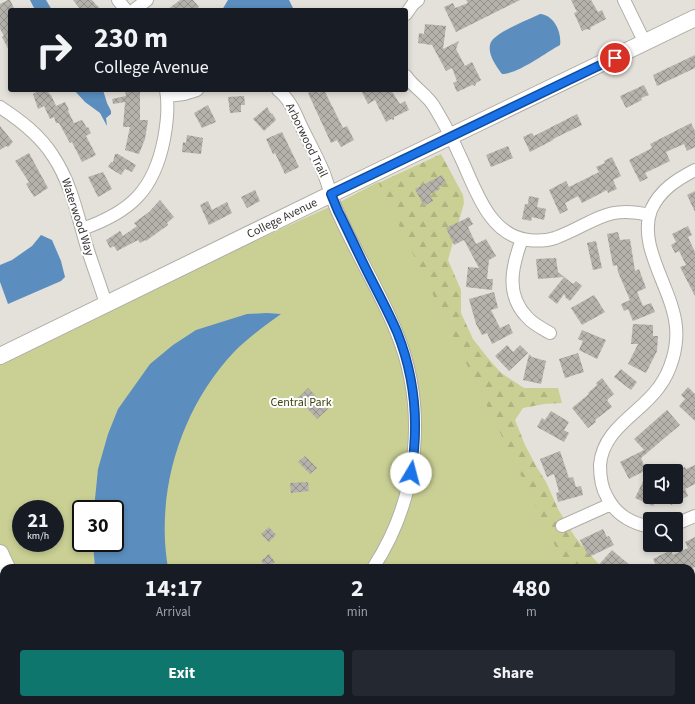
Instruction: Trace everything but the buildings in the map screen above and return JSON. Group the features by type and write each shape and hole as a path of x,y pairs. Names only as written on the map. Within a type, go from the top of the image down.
{"main road":[{"name":"College Avenue","path":"0,356 695,18"},
{"path":"0,553 5,564"}],"street":[{"path":"118,0 124,8"},
{"path":"137,8 147,0"},
{"path":"408,11 418,0"},
{"path":"624,0 645,43"},
{"path":"408,78 433,105 486,211 498,226 509,233 522,239 553,239 601,216 618,211 650,215"},
{"path":"82,228 99,223 125,209 140,195 153,175 161,155 168,114 167,93 184,94 190,92"},
{"name":"Arborwood Trail","path":"280,92 291,105 322,170 338,211 396,331 408,368 414,404 415,446 411,473 406,495 391,536 375,564"},
{"name":"Waterwood Way","path":"0,107 34,132 53,154 67,181 106,304"},
{"path":"643,525 632,522 615,510 611,504 601,483 601,458 606,443 616,430 659,388 672,361 676,340 676,327 672,306 650,245 648,235 650,215 658,198 664,190 673,182 695,170"},
{"path":"522,239 512,274 514,293 517,303 528,318 550,333"},
{"path":"562,526 611,504"},
{"path":"683,521 695,516"}],"green space":[{"path":"441,154 463,195 464,203 448,260 461,290 461,313 473,339 501,373 524,388 558,388 562,403 544,404 523,408 515,420 525,445 546,482 558,509 575,537 599,564 547,564 372,186"},
{"name":"Central Park","path":"378,182 564,564 7,564 0,550 0,357 338,203"}],"water":[{"path":"30,0 46,0 51,8 34,8"},
{"path":"228,0 289,0 293,8 223,8"},
{"path":"540,14 549,17 556,25 560,35 560,45 516,71 502,74 490,53 490,45 492,40 511,27"},
{"path":"76,92 104,92 111,111 111,114 106,118 107,126 100,113 85,102"},
{"path":"41,235 52,240 61,261 65,277 61,281 8,304 0,282 0,265 12,260 32,246"},
{"path":"247,314 281,314 256,332 234,352 215,374 186,425 176,452 169,481 165,510 165,539 168,564 95,564 94,552 124,552 124,500 95,500 98,469 108,434 118,409 150,364 173,345 196,330"}],"route":[{"path":"411,473 415,446 415,418 413,394 404,352 396,331 331,194 615,58"}]}
